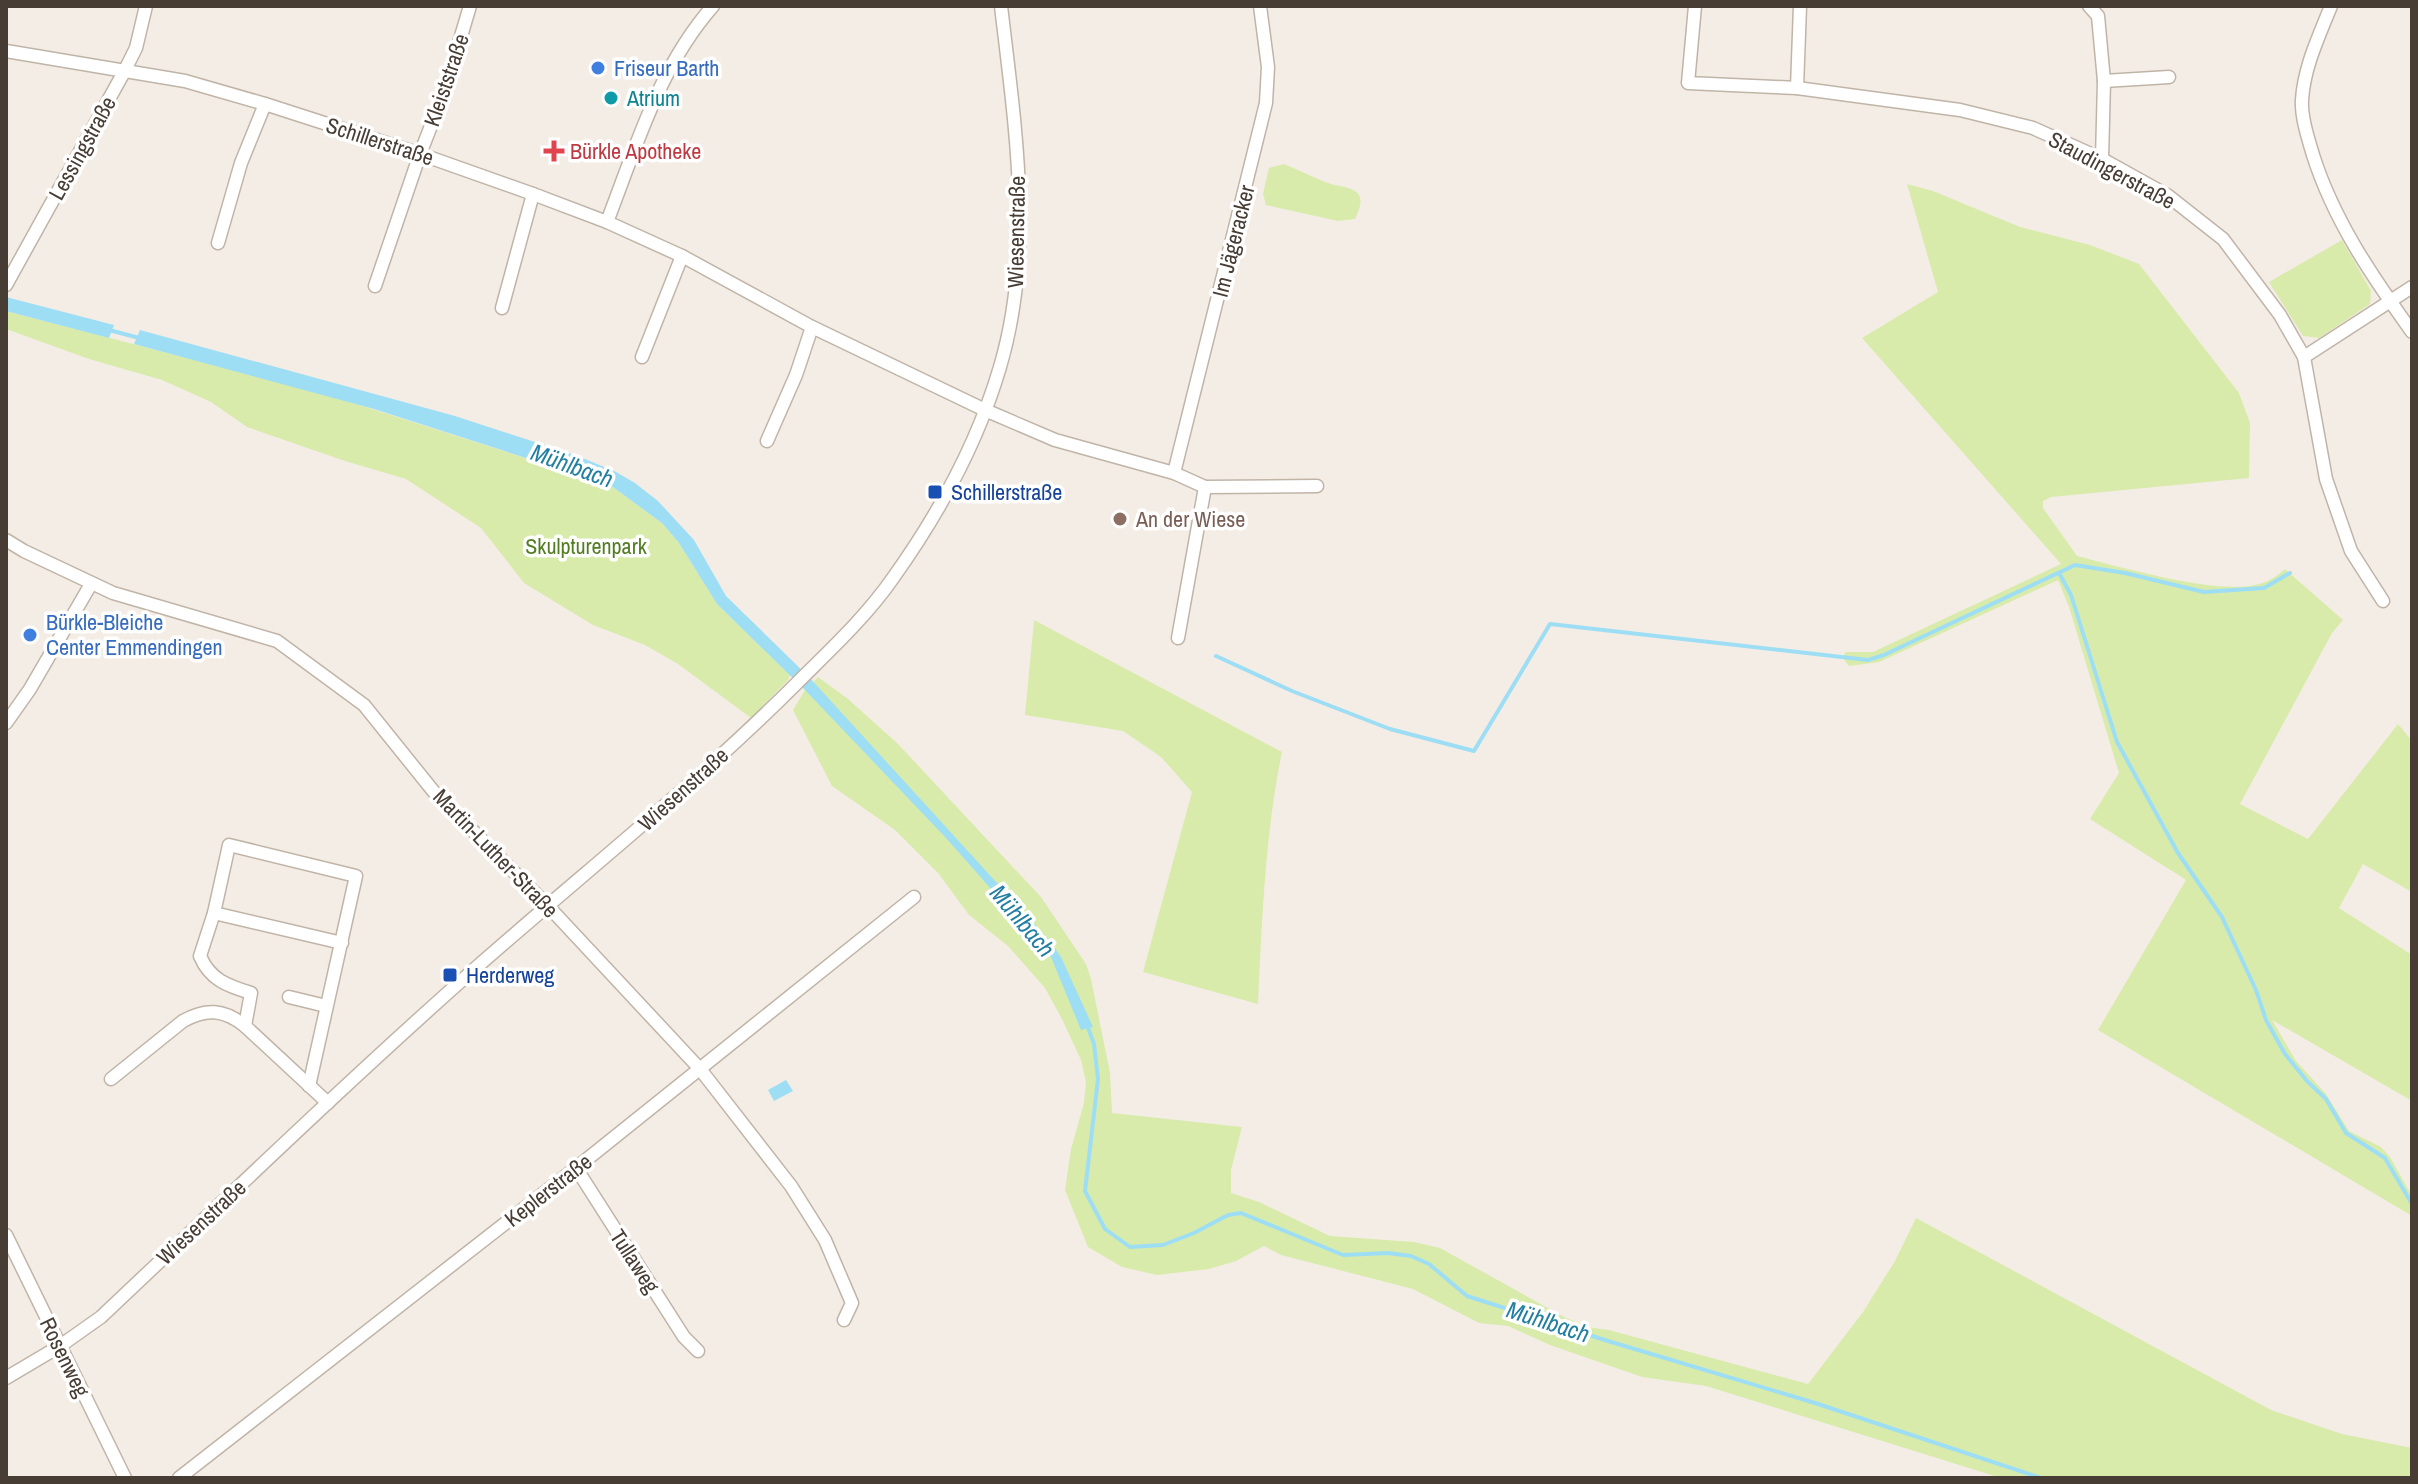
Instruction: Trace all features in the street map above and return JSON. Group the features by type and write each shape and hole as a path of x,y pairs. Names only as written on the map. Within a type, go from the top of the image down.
{"street":[{"name":"Lessingstraße","path":"6,285 124,72 136,48 146,6"},
{"name":"Kleiststraße","path":"375,286 445,90 470,6"},
{"path":"607,222 661,84 692,32 713,6"},
{"name":"Wiesenstraße","path":"6,1378 101,1317 328,1103 548,906 699,777 812,668 891,582 939,506 985,410 1000,368 1015,302 1021,233 1001,6"},
{"name":"Im Jägeracker","path":"1174,473 1266,103 1268,67 1260,6"},
{"name":"Staudingerstraße","path":"1695,6 1688,83 1797,88 1960,110 2033,128 2102,159 2167,195 2223,239 2280,315 2304,357 2326,479 2351,551 2383,601"},
{"path":"1797,88 1800,6"},
{"path":"2089,6 2098,16 2104,81 2102,159"},
{"path":"2331,6 2307,67 2302,103 2308,140 2346,234 2412,332"},
{"name":"Schillerstraße","path":"6,51 185,81 420,154 533,194 607,222 682,256 812,327 1055,440 1174,473 1205,487 1317,486"},
{"path":"2104,81 2169,77"},
{"path":"218,243 241,163 265,104"},
{"path":"502,308 533,194"},
{"path":"642,357 682,256"},
{"path":"2304,357 2412,287"},
{"path":"767,441 796,375 812,327"},
{"path":"1178,638 1205,487"},
{"name":"Martin-Luther-Straße","path":"6,540 113,593 277,641 364,705 434,792 548,906 700,1069 791,1186 825,1240 852,1303 844,1320"},
{"path":"6,723 30,689 91,584"},
{"path":"245,1026 251,993 221,983 205,968 200,956 214,913 229,845 356,876 309,1086"},
{"name":"Keplerstraße","path":"179,1478 576,1168 914,897"},
{"path":"214,913 342,943"},
{"path":"289,997 326,1006"},
{"path":"111,1079 195,1014 212,1010 245,1026 328,1103"},
{"name":"Tullaweg","path":"576,1168 684,1337 698,1351"},
{"name":"Rosenweg","path":"6,1235 125,1478"}],"green space":[{"path":"1284,164 1325,182 1354,190 1360,200 1355,219 1338,221 1266,205 1263,194 1269,168"},
{"path":"1907,184 1933,191 2020,227 2090,245 2139,264 2239,393 2250,423 2249,478 2051,497 2043,501 2043,508 2077,556 2169,579 2219,586 2259,584 2285,569 2343,620 2332,633 2240,804 2308,839 2398,724 2412,741 2412,892 2363,864 2339,908 2412,955 2412,1101 2272,1020 2296,1061 2326,1094 2349,1131 2381,1147 2390,1157 2412,1196 2412,1216 2098,1030 2186,880 2090,819 2119,773 2058,580 1879,662 1849,666 1842,657 1846,652 1873,652 2061,564 1862,338 1938,292"},
{"path":"2342,240 2371,291 2370,304 2319,338 2303,336 2269,282"},
{"name":"Skulpturenpark","path":"6,311 325,394 610,485 662,523 679,543 717,604 790,675 788,680 751,718 678,664 645,645 593,625 524,583 481,528 406,479 247,427 211,402 162,380 89,359 6,329"},
{"path":"1034,620 1282,752 1268,846 1258,1004 1143,972 1192,792 1161,757 1123,731 1025,715"},
{"path":"818,677 898,744 1041,897 1086,964 1091,979 1110,1073 1112,1113 1242,1127 1231,1170 1231,1193 1259,1202 1330,1236 1414,1242 1440,1248 1587,1327 1609,1330 1808,1384 1863,1312 1895,1261 1916,1218 2271,1410 2342,1434 2412,1448 2412,1478 2001,1478 1706,1386 1642,1377 1550,1345 1508,1326 1479,1323 1413,1289 1281,1255 1264,1246 1236,1261 1209,1269 1157,1275 1122,1267 1088,1247 1065,1190 1086,1082 1081,1060 1062,1019 1045,988 1008,946 969,915 938,873 895,830 832,786 793,710 805,690"}],"water":[{"path":"6,297 114,325 109,338 6,311"},
{"path":"140,330 455,416 578,456 635,483 658,501 694,540 726,596 809,677 1050,941 1061,957 1093,1027 1081,1030 1051,957 946,838 805,690 717,604 679,543 662,523 610,485 374,409 134,344"},
{"path":"786,1080 793,1091 774,1101 768,1090"}],"waterway":[{"name":"Mühlbach","path":"109,330 143,339"},
{"path":"1216,656 1292,691 1390,729 1474,751 1550,624 1868,660 2075,565 2125,573 2204,592 2264,588 2290,573"},
{"path":"2059,573 2071,595 2117,742 2178,853 2222,917 2256,990 2266,1020 2285,1054 2326,1099 2346,1133 2385,1158 2412,1204"},
{"name":"Mühlbach","path":"1087,1025 1094,1044 1098,1079 1085,1191 1105,1229 1130,1247 1163,1245 1228,1215 1241,1213 1343,1255 1388,1253 1411,1256 1429,1264 1467,1296 1815,1403 2041,1478"}],"place":[{"name":"Friseur Barth","path":"598,68"},
{"name":"Atrium","path":"611,98"},
{"name":"Bürkle Apotheke","path":"554,151"},
{"name":"Schillerstraße","path":"935,492"},
{"name":"An der Wiese","path":"1120,519"},
{"name":"Bürkle-Bleiche Center Emmendingen","path":"30,635"},
{"name":"Herderweg","path":"450,975"}]}
